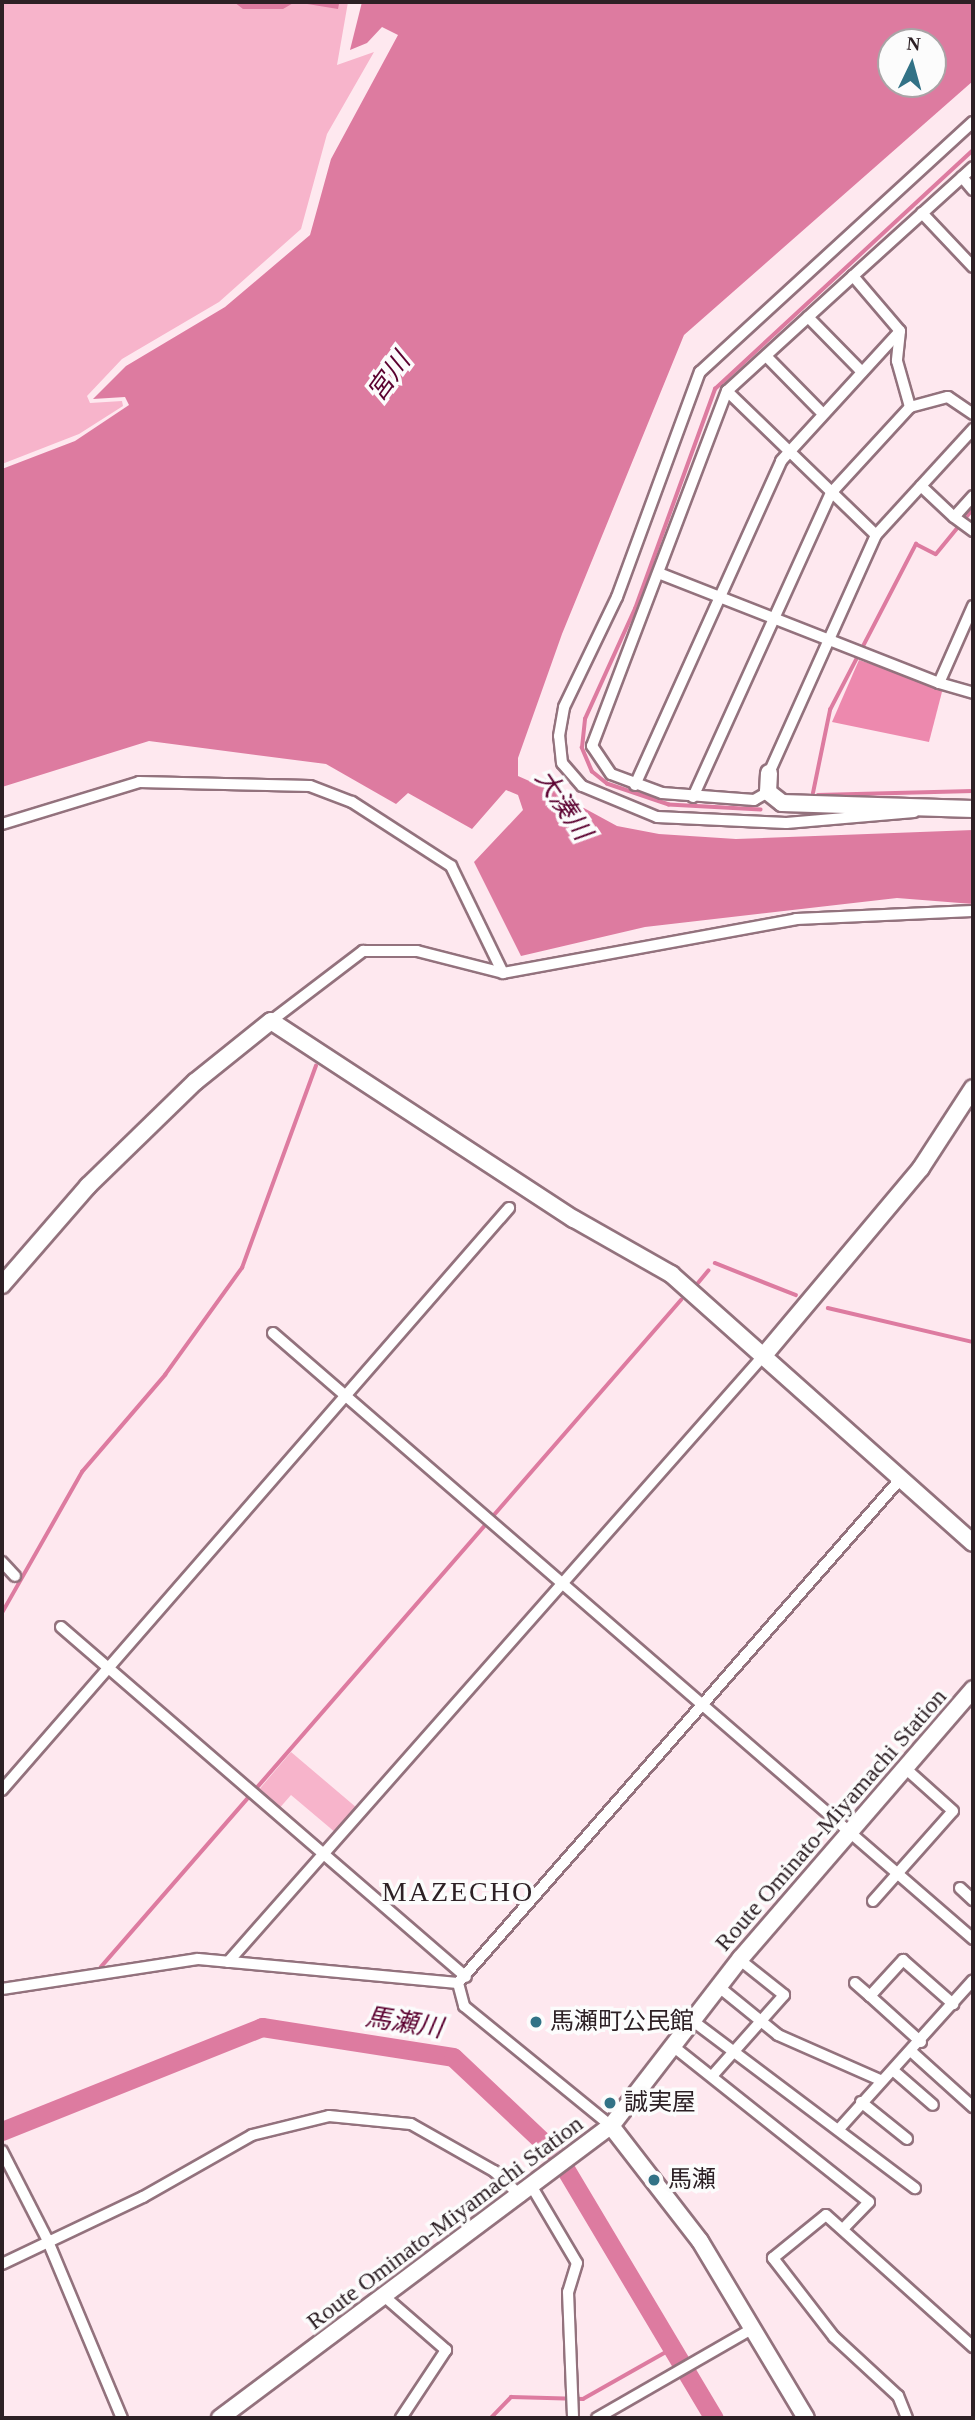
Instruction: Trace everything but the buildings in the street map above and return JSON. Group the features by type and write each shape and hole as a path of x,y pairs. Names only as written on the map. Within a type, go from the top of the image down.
{"street":[{"path":"924,809 884,818 786,823 657,817 582,786 562,762 559,736 564,707 617,597 700,372 973,122"},
{"path":"768,792 754,800 693,797 635,785 597,761 592,731 661,574 727,391 973,167"},
{"path":"962,177 973,190"},
{"path":"922,213 973,267"},
{"path":"853,276 900,331 897,361 910,407"},
{"path":"808,317 862,372"},
{"path":"635,785 789,451 900,331"},
{"path":"766,356 822,413"},
{"path":"727,391 876,535"},
{"path":"693,797 831,493 910,407 948,397 973,414"},
{"path":"768,792 769,773 876,535 973,429"},
{"path":"920,486 965,524 973,496"},
{"path":"661,574 865,657 973,693"},
{"path":"939,683 973,606"},
{"path":"2,824 139,782 310,786 352,802 451,866 503,973"},
{"path":"768,792 782,803 924,809 973,808"},
{"path":"4,1278 112,1162 271,1021 362,951 417,951 503,973 796,919 973,911"},
{"path":"271,1021 575,1219 671,1274 765,1354 973,1542"},
{"path":"228,1962 765,1354 921,1168 973,1088"},
{"path":"2,1790 509,1208"},
{"path":"273,1333 973,1939"},
{"path":"462,1980 705,1706 902,1477"},
{"path":"2,1562 15,1576"},
{"path":"61,1627 323,1853 462,1980 464,2006 611,2126 700,2241 806,2418"},
{"name":"Route Ominato-Miyamachi Station","path":"220,2418 527,2192 611,2126 740,1960 973,1689"},
{"path":"873,1901 953,1811 904,1767"},
{"path":"960,1888 973,1900"},
{"path":"2,1989 198,1959 462,1980"},
{"path":"713,2075 732,2049 784,1995 740,1960"},
{"path":"870,1996 903,1961 953,2004"},
{"path":"839,2129 880,2080 895,2072 913,2053 973,1980"},
{"path":"855,1983 921,2042"},
{"path":"719,1987 778,2035 880,2080"},
{"path":"693,2021 915,2188"},
{"path":"674,2047 713,2075 869,2202 844,2230"},
{"path":"913,2053 973,2107"},
{"path":"895,2072 933,2105"},
{"path":"861,2102 907,2138"},
{"path":"2,2264 47,2239 143,2197 252,2135 329,2116 411,2124 527,2192 577,2263 568,2292 575,2407"},
{"path":"2,2151 47,2239 121,2418"},
{"path":"906,2418 898,2396 834,2337 772,2258 826,2215 973,2347"},
{"path":"385,2297 446,2350 401,2418"},
{"path":"597,2418 654,2382 752,2329"}],"shaded area":[{"path":"2,2 348,2 337,65 374,52 327,134 301,229 219,302 122,359 87,396 90,403 122,401 123,406 79,434 2,464"},
{"path":"859,660 943,688 929,742 832,722"},
{"path":"291,1752 357,1808 336,1833 291,1795 277,1811 256,1793"}],"water":[{"path":"234,2 295,2 283,9 243,9"},
{"path":"295,2 326,2 339,4 338,9"},
{"path":"362,2 973,2 973,81 684,335 562,634 518,758 518,776 536,784 549,777 571,801 617,826 659,834 736,839 973,830 973,904 897,898 645,927 521,956 474,862 523,810 518,795 506,790 472,829 408,793 396,804 326,764 149,741 2,787 2,469 75,441 129,405 125,397 93,399 126,366 225,307 310,235 331,159 398,35 382,27 367,43 350,50"}],"waterway":[{"path":"761,810 669,805 607,784 592,772 582,748 585,719 635,609 715,389 973,150"},
{"path":"813,793 830,710 916,544 936,554 973,509"},
{"path":"818,795 973,791"},
{"path":"2,1613 82,1472 165,1375 242,1268 316,1066"},
{"path":"715,1263 796,1295"},
{"path":"698,1283 708,1271"},
{"path":"101,1967 681,1300"},
{"path":"828,1308 973,1342"},
{"name":"馬瀬川","path":"2,2131 262,2027 453,2057 557,2155 714,2418"},
{"path":"491,2418 511,2397 583,2399 673,2348"}],"place":[{"name":"馬瀬町公民館","path":"536,2022"},
{"name":"誠実屋","path":"610,2103"},
{"name":"馬瀬","path":"654,2180"}],"district":[{"name":"MAZECHO","path":"458,1892"}],"water label":[{"name":"宮川","path":"389,377"},
{"name":"大湊川","path":"563,805"}]}
